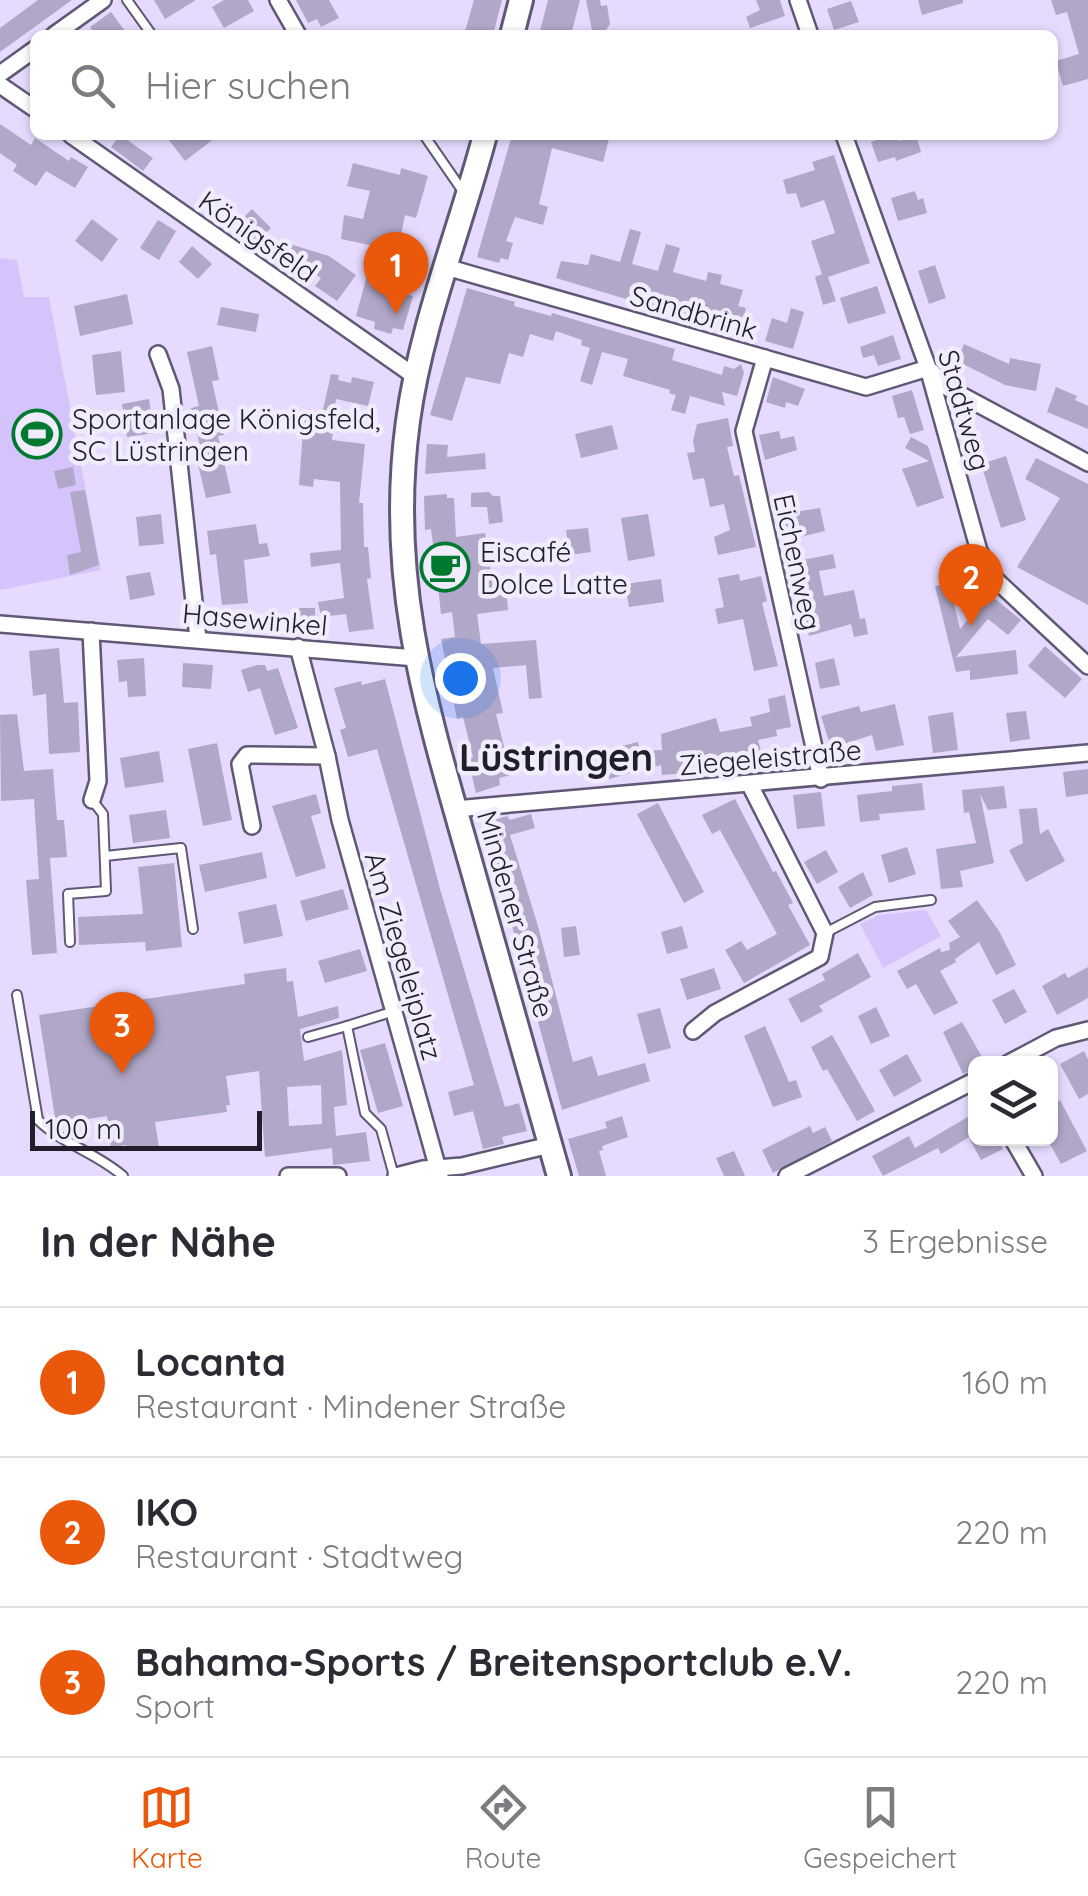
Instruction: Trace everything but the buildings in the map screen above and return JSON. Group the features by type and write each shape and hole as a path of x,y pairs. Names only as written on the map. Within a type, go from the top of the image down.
{"main road":[{"path":"513,30 522,0"},
{"name":"Mindener Straße","path":"484,140 416,377 408,420 402,538 408,620 416,658 559,1176"}],"street":[{"path":"61,30 103,0"},
{"path":"278,0 295,30"},
{"path":"798,0 808,30"},
{"path":"0,74 30,53"},
{"path":"0,85 30,106"},
{"name":"Königsfeld","path":"78,140 416,377"},
{"name":"Stadtweg","path":"846,140 928,368 979,551 996,580 1088,666"},
{"name":"Sandbrink","path":"446,267 866,387 928,368"},
{"path":"158,354 171,388 198,639"},
{"name":"Eichenweg","path":"765,358 744,431 820,778"},
{"path":"928,368 948,388 1088,463"},
{"name":"Hasewinkel","path":"0,624 416,658"},
{"path":"91,632 98,781 92,800"},
{"name":"Am Ziegeleiplatz","path":"298,647 340,820 439,1172"},
{"name":"Ziegeleistraße","path":"455,809 1088,752"},
{"path":"252,826 240,764 247,755 327,756"},
{"path":"693,1031 715,1013 820,957 825,933 750,784"},
{"path":"1022,1056 1056,1038 1088,1030"},
{"path":"787,1176 968,1084"},
{"path":"395,1176 439,1172 550,1144"},
{"path":"1017,1146 1034,1176"},
{"path":"288,1176 338,1176"}],"lane":[{"path":"126,0 148,30"},
{"path":"427,140 467,197"},
{"path":"70,942 68,894 106,892 103,814 92,800"},
{"path":"105,856 181,848 193,929"},
{"path":"825,933 875,907 931,900"},
{"path":"17,996 38,1120 62,1138 102,1158 123,1176"},
{"path":"308,1037 385,1014"},
{"path":"347,1026 364,1113 381,1129 395,1176"}],"shaded area":[{"name":"Sportanlage Königsfeld, SC Lüstringen","path":"0,258 17,260 24,297 49,297 101,570 0,590"},
{"path":"926,910 941,936 883,968 860,924 879,915"}],"place":[{"name":"Locanta","path":"396,314"},
{"name":"Sportanlage Königsfeld, SC Lüstringen","path":"37,434"},
{"name":"Eiscafé Dolce Latte","path":"445,567"},
{"name":"IKO","path":"971,626"},
{"name":"Bahama-Sports / Breitensportclub e.V.","path":"122,1074"}],"district":[{"name":"Lüstringen","path":"556,757"}]}
